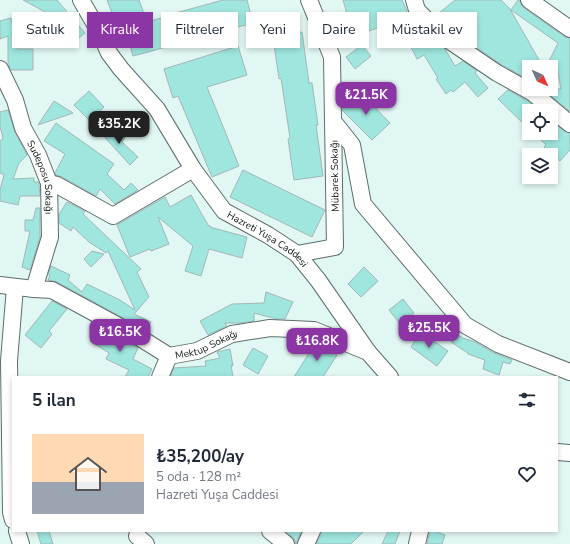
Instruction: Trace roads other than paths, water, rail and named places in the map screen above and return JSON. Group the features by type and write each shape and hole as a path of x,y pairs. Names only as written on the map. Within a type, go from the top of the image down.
{"street":[{"name":"Hazreti Yuşa Caddesi","path":"81,0 109,52 121,69 157,109 193,169 224,211 297,254 318,280 368,352 389,376"},
{"name":"Mübarek Sokağı","path":"297,254 335,247 332,57 309,0"},
{"path":"414,0 417,10 441,35 497,72 533,93 570,124"},
{"path":"529,0 567,26"},
{"name":"Sudeposu Sokağı","path":"0,69 15,100 23,128 38,155 49,183 50,237 34,289"},
{"path":"333,121 352,145 363,204 465,325 498,344 570,372"},
{"path":"49,183 57,185 113,216 193,169"},
{"path":"8,286 10,512 12,517"},
{"name":"Mektup Sokağı","path":"8,286 52,290 137,336 169,356 197,351 232,334 270,328 314,330 368,352"},
{"path":"160,376 169,356"},
{"path":"558,452 570,453"},
{"path":"17,532 21,544"},
{"path":"271,532 286,544"},
{"path":"306,544 312,532"},
{"path":"416,544 420,532"}]}
